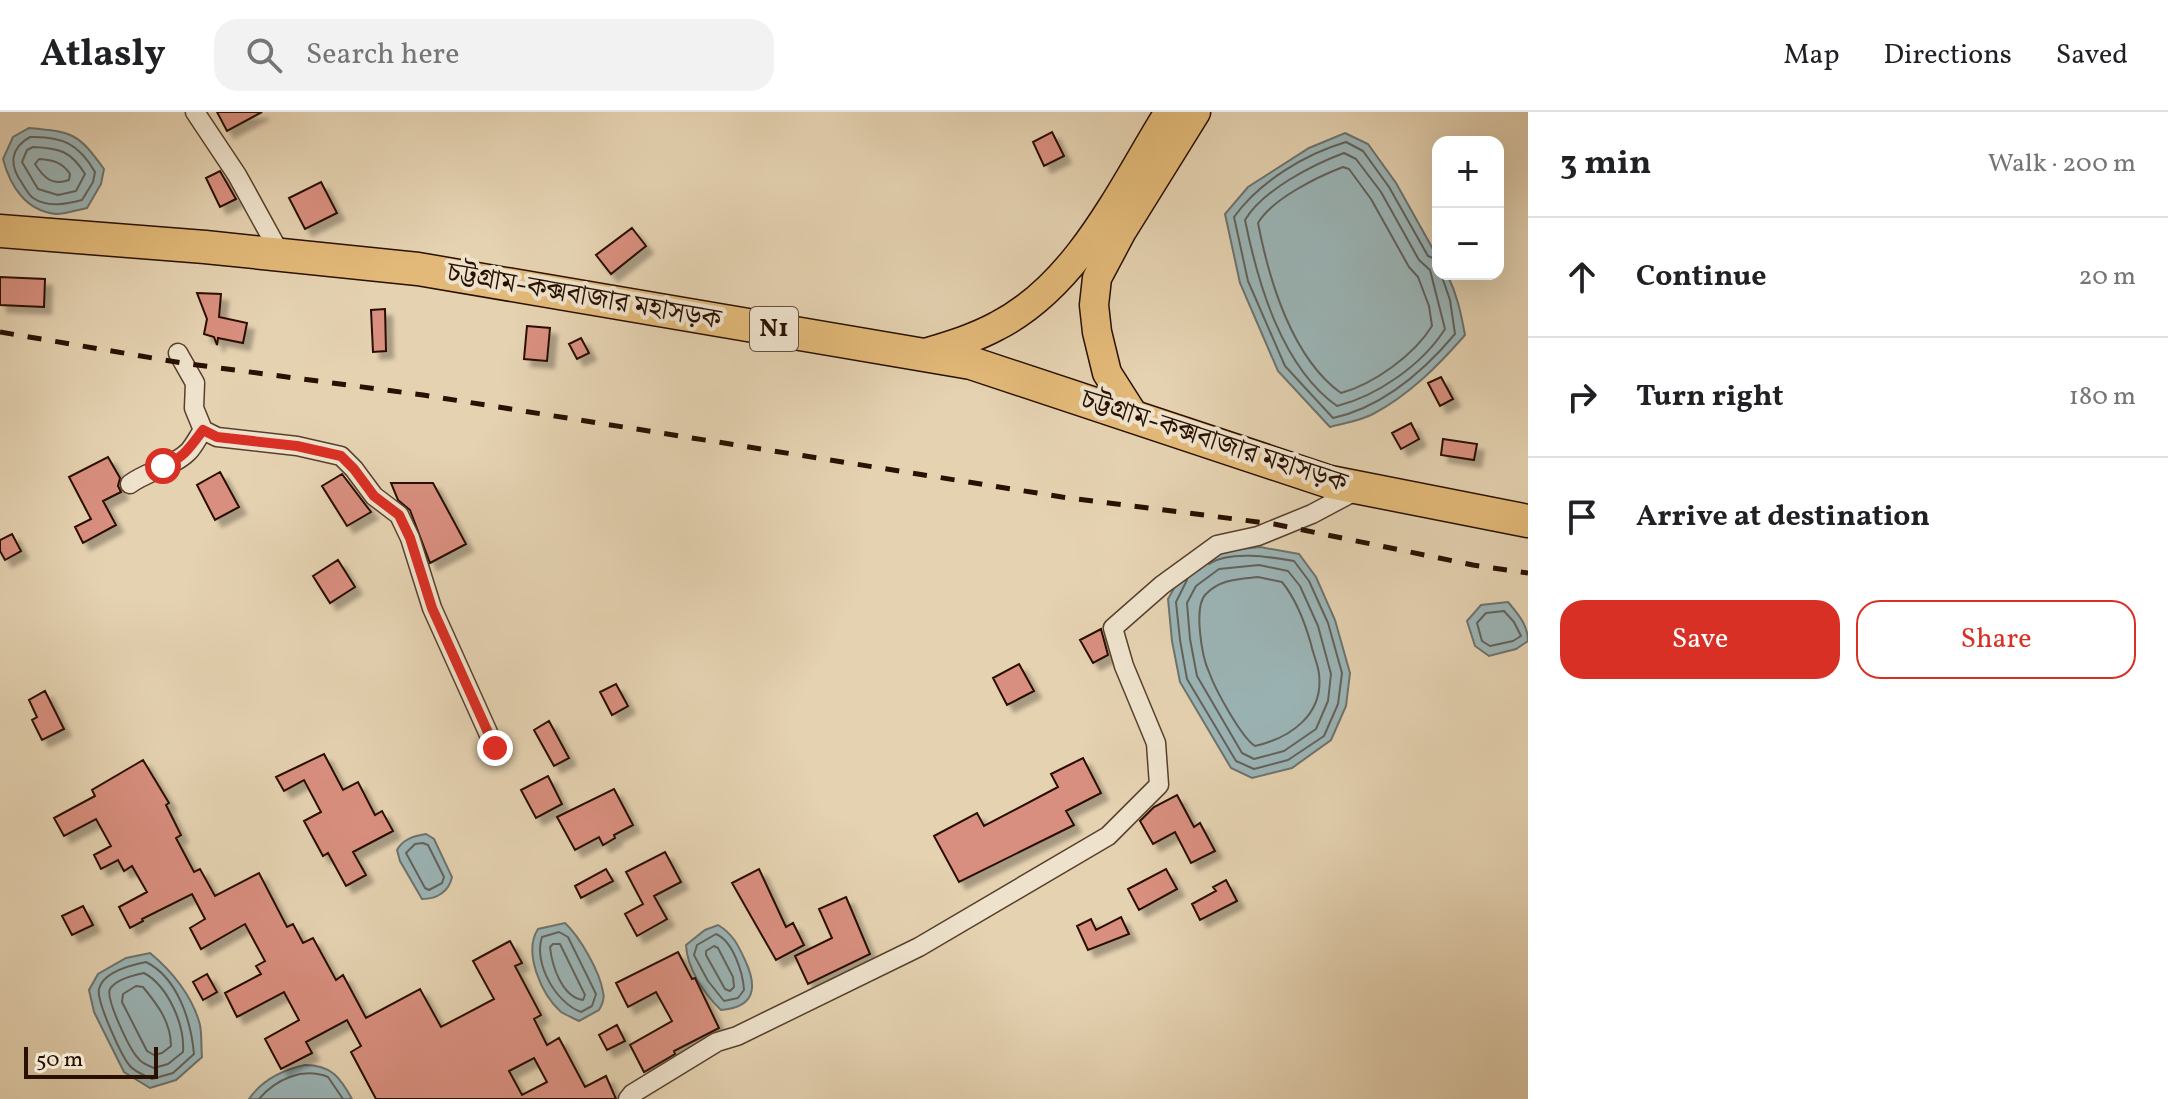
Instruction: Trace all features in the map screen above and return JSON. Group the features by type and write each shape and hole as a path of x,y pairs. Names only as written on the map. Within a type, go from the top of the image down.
{"highway":[{"name":"চট্টগ্রাম-কক্সবাজার মহাসড়ক","path":"0,231 418,269 971,363 1330,482 1528,521"}],"main road":[{"path":"922,354 962,342 999,325 1033,303 1054,283 1091,237 1169,112"},
{"path":"1135,417 1107,373 1094,305 1097,278 1122,231 1196,112"}],"street":[{"path":"195,112 237,175 281,255"},
{"path":"178,353 195,383 194,408 203,430 217,437 297,446 341,456 374,496 399,515 410,538 432,608 495,748"},
{"path":"130,484 142,475 180,459 203,430"},
{"path":"628,1099 717,1042 737,1036 919,947 1108,836 1159,785 1156,743 1124,666 1113,628 1150,594 1217,545 1258,536 1312,514 1361,488"}],"water":[{"path":"29,128 73,136 88,148 104,169 101,184 87,208 60,214 45,212 21,196 10,179 3,159 13,137"},
{"path":"1345,133 1368,144 1396,183 1432,247 1432,280 1450,280 1465,335 1434,369 1399,398 1368,416 1330,427 1278,371 1240,283 1225,214 1248,187 1309,148"},
{"path":"1260,547 1299,554 1316,577 1335,620 1350,673 1346,706 1331,740 1292,768 1252,778 1231,768 1180,682 1168,599 1182,574 1213,552"},
{"path":"1508,602 1519,615 1528,641 1516,649 1489,656 1475,646 1467,621 1481,605"},
{"path":"426,834 434,839 452,877 442,893 422,899 397,850 409,839"},
{"path":"565,923 588,955 604,994 599,1010 579,1021 561,1012 547,995 533,961 532,949 538,929"},
{"path":"718,925 728,932 737,945 752,979 751,994 747,1000 741,1005 721,1010 698,980 686,945 705,930"},
{"path":"150,953 174,976 192,1004 200,1025 202,1057 176,1080 150,1088 124,1072 94,1012 89,990 98,974 126,958"},
{"path":"305,1065 322,1067 334,1074 352,1099 249,1099 273,1077"}],"building":[{"path":"217,112 262,112 227,131"},
{"path":"1052,132 1064,156 1044,166 1033,142"},
{"path":"220,171 236,199 220,207 206,178"},
{"path":"321,182 337,213 305,229 289,198"},
{"path":"632,228 646,246 611,274 596,255"},
{"path":"0,277 45,279 44,307 0,305"},
{"path":"197,293 221,294 219,317 247,323 243,343 218,338 217,345 214,337 204,334 207,319"},
{"path":"385,309 386,351 373,352 371,310"},
{"path":"527,326 550,328 547,361 524,359"},
{"path":"581,338 589,353 577,359 569,344"},
{"path":"1441,377 1453,399 1440,406 1428,383"},
{"path":"1411,423 1419,439 1401,449 1392,433"},
{"path":"1443,439 1477,444 1474,460 1441,455"},
{"path":"108,457 120,478 118,486 121,492 103,501 116,525 83,543 75,527 91,519 69,477"},
{"path":"220,472 239,507 215,520 197,485"},
{"path":"342,474 371,512 347,526 322,486"},
{"path":"391,483 433,483 466,544 430,563 410,510 398,500"},
{"path":"12,534 21,551 5,560 0,551 0,540"},
{"path":"338,560 355,587 330,603 313,576"},
{"path":"1101,629 1108,655 1093,663 1080,640"},
{"path":"1019,664 1034,691 1007,705 993,678"},
{"path":"616,684 628,706 612,715 600,692"},
{"path":"45,691 64,729 42,740 32,720 37,717 29,700"},
{"path":"549,721 569,758 554,766 534,730"},
{"path":"324,754 343,790 358,782 375,815 382,811 393,831 353,852 366,875 346,886 328,853 323,856 304,821 321,812 304,780 284,791 276,777"},
{"path":"1083,758 1101,793 1066,811 1074,825 959,882 934,836 977,813 984,826 1058,787 1051,774"},
{"path":"143,760 169,803 166,805 181,835 176,838 194,872 200,869 215,896 259,873 287,927 293,924 303,943 313,938 336,980 343,975 366,1018 420,989 441,1027 494,999 473,961 510,941 522,963 515,966 541,1015 534,1019 547,1045 559,1038 585,1087 606,1076 616,1099 376,1099 351,1052 361,1046 347,1020 306,1042 312,1053 281,1069 265,1039 299,1020 284,992 237,1017 225,993 261,974 256,966 265,961 245,924 201,949 190,928 205,919 192,894 130,928 119,907 147,892 132,866 124,871 118,860 101,869 94,855 111,846 96,819 64,836 54,818 95,796 92,790","holes":["534,1058 547,1082 522,1095 509,1071"]},
{"path":"548,776 562,804 536,818 521,790"},
{"path":"614,789 633,825 603,845 599,837 575,850 557,817"},
{"path":"1177,795 1194,827 1200,823 1215,851 1191,863 1175,832 1153,844 1140,821 1154,807"},
{"path":"665,852 681,882 654,896 667,919 637,936 625,914 643,904 626,872"},
{"path":"606,869 613,881 581,898 575,886"},
{"path":"759,869 786,927 793,923 804,945 776,960 732,883"},
{"path":"1166,869 1177,889 1139,910 1128,889"},
{"path":"1226,880 1237,901 1200,920 1192,904 1216,891 1213,887"},
{"path":"846,897 870,954 808,984 795,956 832,938 819,909"},
{"path":"83,906 93,925 72,935 62,916"},
{"path":"1121,917 1129,934 1088,950 1077,926 1091,919 1096,930"},
{"path":"678,952 692,979 695,978 719,1028 674,1051 675,1054 644,1072 630,1045 672,1021 656,992 628,1007 616,983"},
{"path":"207,974 217,992 203,1000 193,982"},
{"path":"617,1025 625,1041 607,1050 599,1035"}],"railway":[{"path":"0,332 182,363 423,395 1062,497 1274,524 1473,565 1528,573"}],"route":[{"path":"163,466 180,459 203,430 217,437 297,446 341,456 374,496 399,515 410,538 432,608 495,748"}]}
